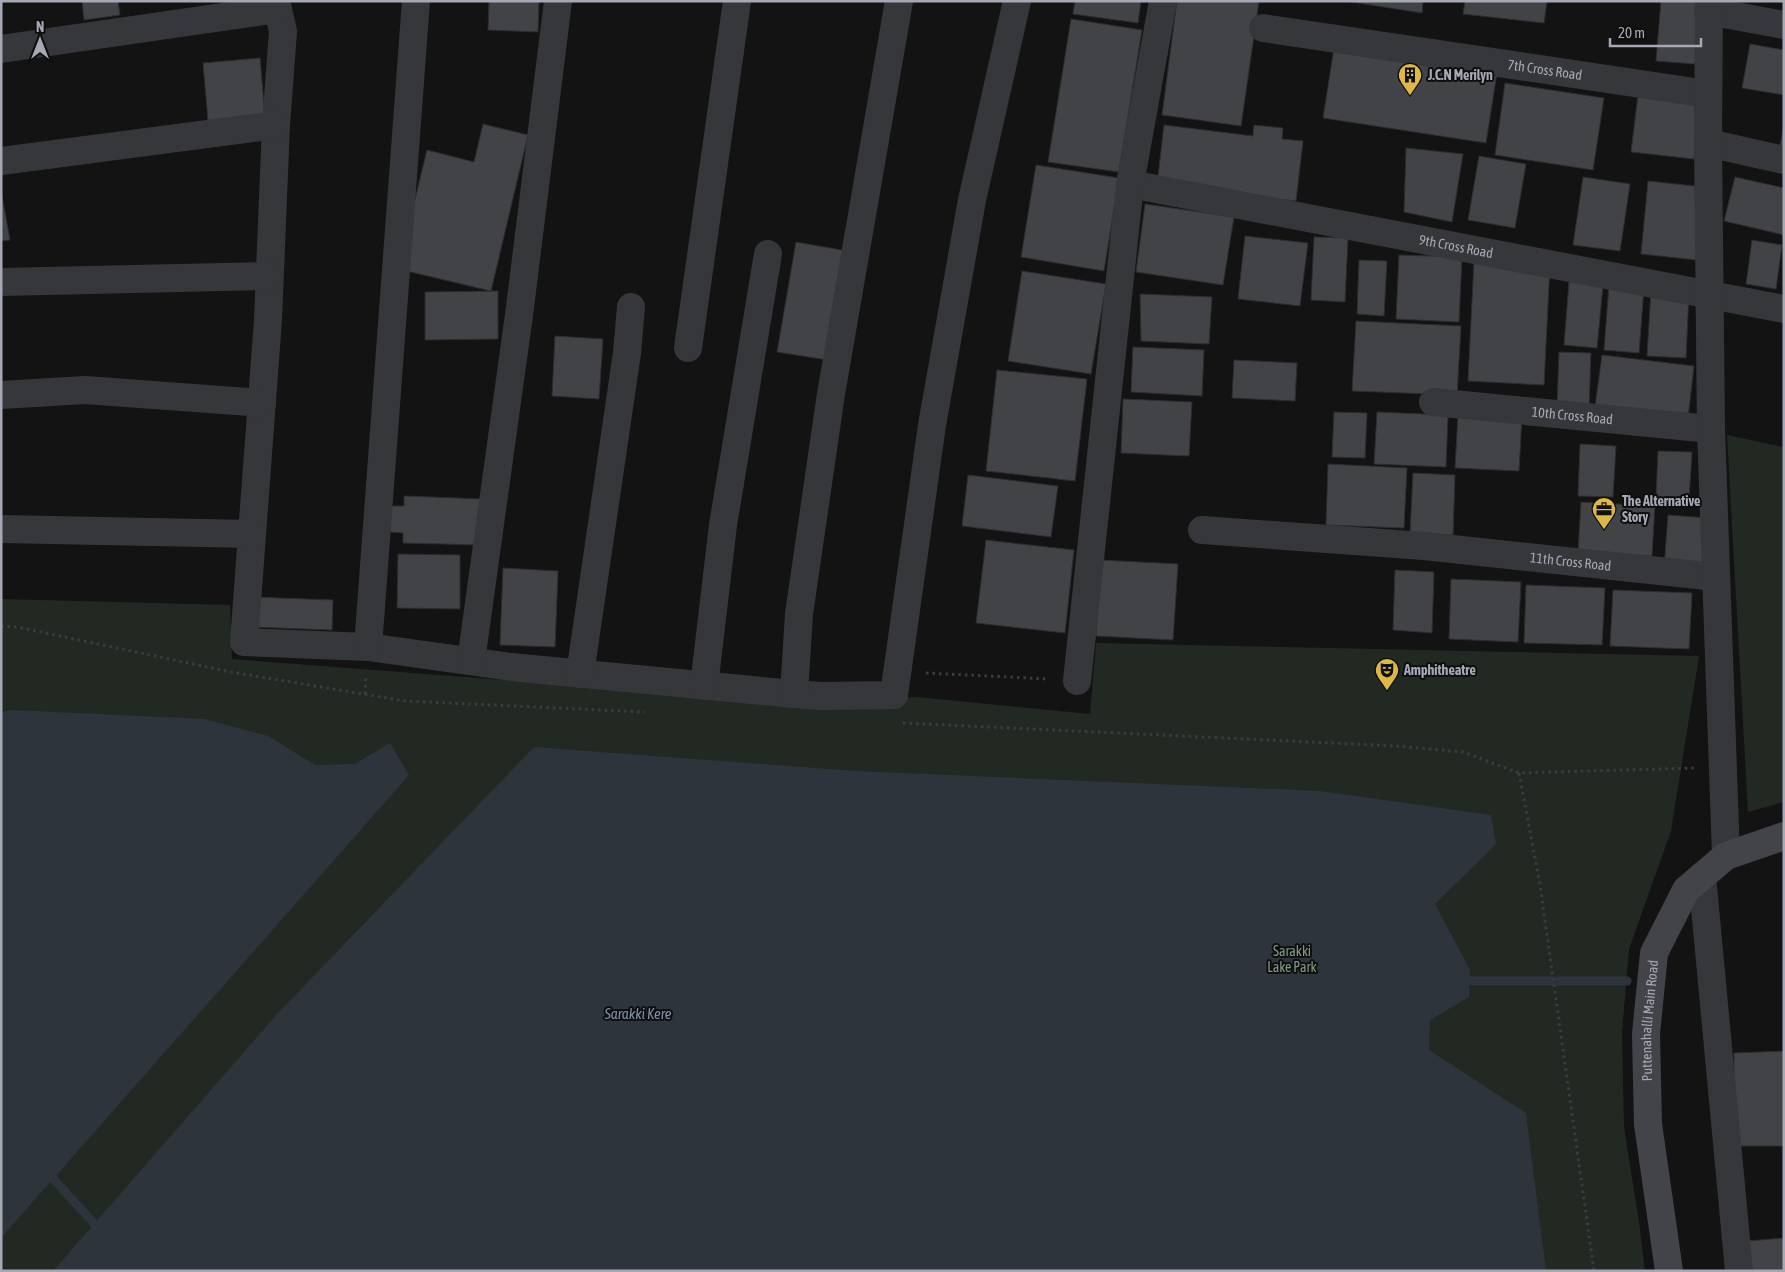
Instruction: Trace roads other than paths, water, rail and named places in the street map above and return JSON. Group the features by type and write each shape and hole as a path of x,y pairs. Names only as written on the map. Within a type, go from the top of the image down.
{"main road":[{"name":"Puttenahalli Main Road","path":"1669,1271 1648,1124 1646,1034 1654,953 1686,890 1726,856 1784,836"}],"street":[{"path":"368,647 416,1"},
{"path":"471,661 519,316 558,1"},
{"path":"688,348 737,1"},
{"path":"794,694 799,614 831,394 899,1"},
{"path":"1,50 277,5 283,32 276,125 268,320 244,642 368,647 511,667 794,694 821,696 894,695 932,425 972,200 1017,1"},
{"path":"1078,681 1130,184 1163,1"},
{"path":"1726,856 1711,428 1708,142 1709,6 1784,25"},
{"name":"7th Cross Road","path":"1263,28 1708,94"},
{"path":"1,161 276,125"},
{"path":"1708,142 1784,160"},
{"name":"9th Cross Road","path":"1130,184 1784,308"},
{"path":"704,686 723,524 768,254"},
{"path":"1,282 269,276"},
{"path":"580,674 627,353 631,307"},
{"path":"1,395 85,390 262,403"},
{"name":"10th Cross Road","path":"1433,402 1711,428"},
{"path":"1,529 252,534"},
{"name":"11th Cross Road","path":"1202,530 1424,546 1716,577"},
{"path":"1702,876 1739,1271"}],"water":[{"path":"12,710 204,719 268,736 315,765 355,764 390,743 409,775 1,1238 1,712"},
{"name":"Sarakki Kere","path":"534,747 855,771 1320,791 1491,815 1496,844 1435,904 1470,970 1469,997 1430,1020 1429,1050 1526,1113 1546,1271 53,1271 278,1013"}],"waterway":[{"path":"1459,981 1627,981"},
{"path":"46,1171 101,1231"}],"place":[{"name":"J.C.N Merilyn","path":"1410,96"},
{"name":"The Alternative Story","path":"1604,530"},
{"name":"Amphitheatre","path":"1387,691"}],"park label":[{"name":"Sarakki Lake Park","path":"1292,960"}]}
